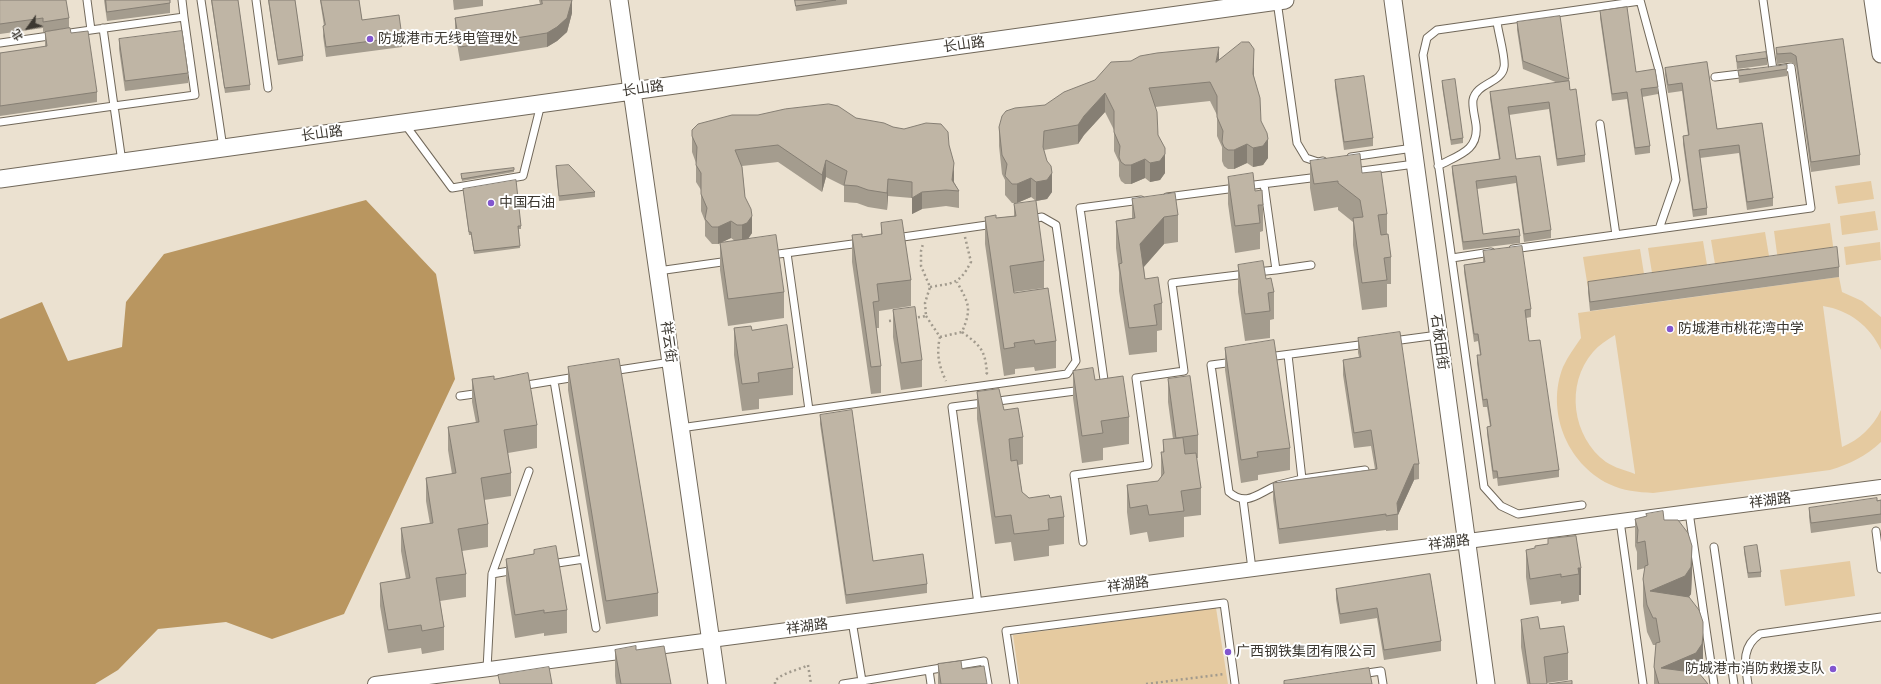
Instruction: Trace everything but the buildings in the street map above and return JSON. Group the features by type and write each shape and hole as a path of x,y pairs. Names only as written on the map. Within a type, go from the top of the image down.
{"main road":[{"path":"1874,0 1881,12"}],"street":[{"name":"祥云街","path":"619,0 717,684"},
{"name":"石板田街","path":"1392,0 1486,684"},
{"path":"1874,0 1881,54"},
{"name":"长山路","path":"0,179 1281,1"},
{"name":"祥湖路","path":"375,684 1881,487"}],"lane":[{"path":"87,0 91,30"},
{"path":"0,122 195,95 182,0"},
{"path":"202,0 223,148"},
{"path":"256,0 268,88"},
{"path":"1763,0 1766,70"},
{"path":"1281,1 1297,142 1306,158 1318,162 1334,159"},
{"path":"1582,505 1518,514 1501,506 1484,487 1423,55 1427,38 1437,30 1640,1 1659,70 1676,180 1659,229"},
{"path":"0,43 184,17"},
{"path":"1438,166 1468,150 1475,143 1477,134 1473,100 1479,90 1501,75 1504,67 1497,22"},
{"path":"103,28 122,162"},
{"path":"1506,250 1811,208 1791,67 1715,78"},
{"path":"404,122 452,188 523,176 541,104"},
{"path":"1600,124 1616,235"},
{"path":"1342,158 1414,156"},
{"path":"1347,173 1414,156"},
{"path":"978,604 952,407 1105,387 1080,208 1324,176"},
{"path":"1264,184 1276,270"},
{"path":"680,428 1067,374 1076,361 1056,225 1042,217 1020,220"},
{"path":"887,239 998,224"},
{"path":"764,256 872,241"},
{"path":"1452,258 1498,251"},
{"path":"787,253 809,410"},
{"path":"658,271 734,260"},
{"path":"1083,542 1074,475 1148,465 1136,378 1184,371 1172,284 1311,265"},
{"path":"1383,342 1438,335"},
{"path":"1257,359 1375,343"},
{"path":"1288,355 1302,479"},
{"path":"1242,361 1211,365 1229,492 1236,498 1243,500 1253,498 1263,491 1278,485 1302,479 1365,470"},
{"path":"601,373 671,362"},
{"path":"515,387 586,376"},
{"path":"554,381 596,628"},
{"path":"460,396 492,391"},
{"path":"487,669 492,574 529,471"},
{"path":"1243,500 1252,569"},
{"path":"1689,512 1714,684"},
{"path":"1620,521 1643,684"},
{"path":"1876,531 1881,569"},
{"path":"1714,547 1734,684"},
{"path":"546,565 584,559"},
{"path":"492,574 522,569"},
{"path":"1014,684 1006,631 1224,603 1235,684"},
{"path":"1748,684 1744,657 1750,643 1760,634 1881,617"},
{"path":"852,621 862,681"},
{"path":"843,684 984,661 988,684"},
{"path":"929,670 932,684"},
{"path":"1352,676 1381,671 1383,684"}],"path":[{"path":"930,287 957,282 966,272 971,262 968,245 962,229"},
{"path":"926,234 920,252 922,266 930,287 925,303 926,316 940,337 937,350 939,367 951,390"},
{"path":"957,282 967,301 970,315 962,332"},
{"path":"911,318 926,316"},
{"path":"889,321 904,319"},
{"path":"940,337 962,332 977,343 985,356 987,373 976,387"},
{"path":"775,684 775,681 780,675 793,672 808,665 811,684"},
{"path":"1146,684 1233,673"}],"shaded area":[{"path":"1871,181 1874,199 1838,204 1835,186"},
{"path":"366,200 436,274 455,379 344,614 272,639 226,622 158,629 118,670 95,684 0,684 0,319 42,302 68,361 122,347 126,302 164,254"},
{"path":"1875,211 1878,230 1842,235 1840,216"},
{"path":"1830,223 1834,253 1778,261 1774,231"},
{"path":"1765,232 1770,262 1716,270 1711,240"},
{"path":"1703,241 1708,271 1653,279 1648,248"},
{"path":"1880,242 1881,260 1846,265 1844,247"},
{"path":"1640,249 1645,280 1588,288 1583,257"},
{"path":"1839,277 1842,292 1862,301 1881,317 1881,350 1871,334 1858,320 1841,311 1823,306 1842,447 1860,437 1874,422 1881,410 1881,442 1857,459 1830,470 1653,493 1631,491 1609,484 1594,475 1581,463 1571,449 1564,434 1559,417 1557,400 1558,384 1565,363 1581,338 1578,313","holes":["1615,335 1635,474 1609,464 1595,451 1586,439 1576,410 1578,379 1584,365 1595,349"]},
{"path":"1850,561 1855,596 1785,606 1780,570"},
{"path":"1216,608 1228,684 1020,684 1013,635"}],"place":[{"name":"防城港市无线电管理处","path":"370,39"},
{"name":"中国石油","path":"491,203"},
{"name":"防城港市桃花湾中学","path":"1670,329"},
{"name":"广西钢铁集团有限公司","path":"1228,652"},
{"name":"防城港市消防救援支队","path":"1833,669"}]}
